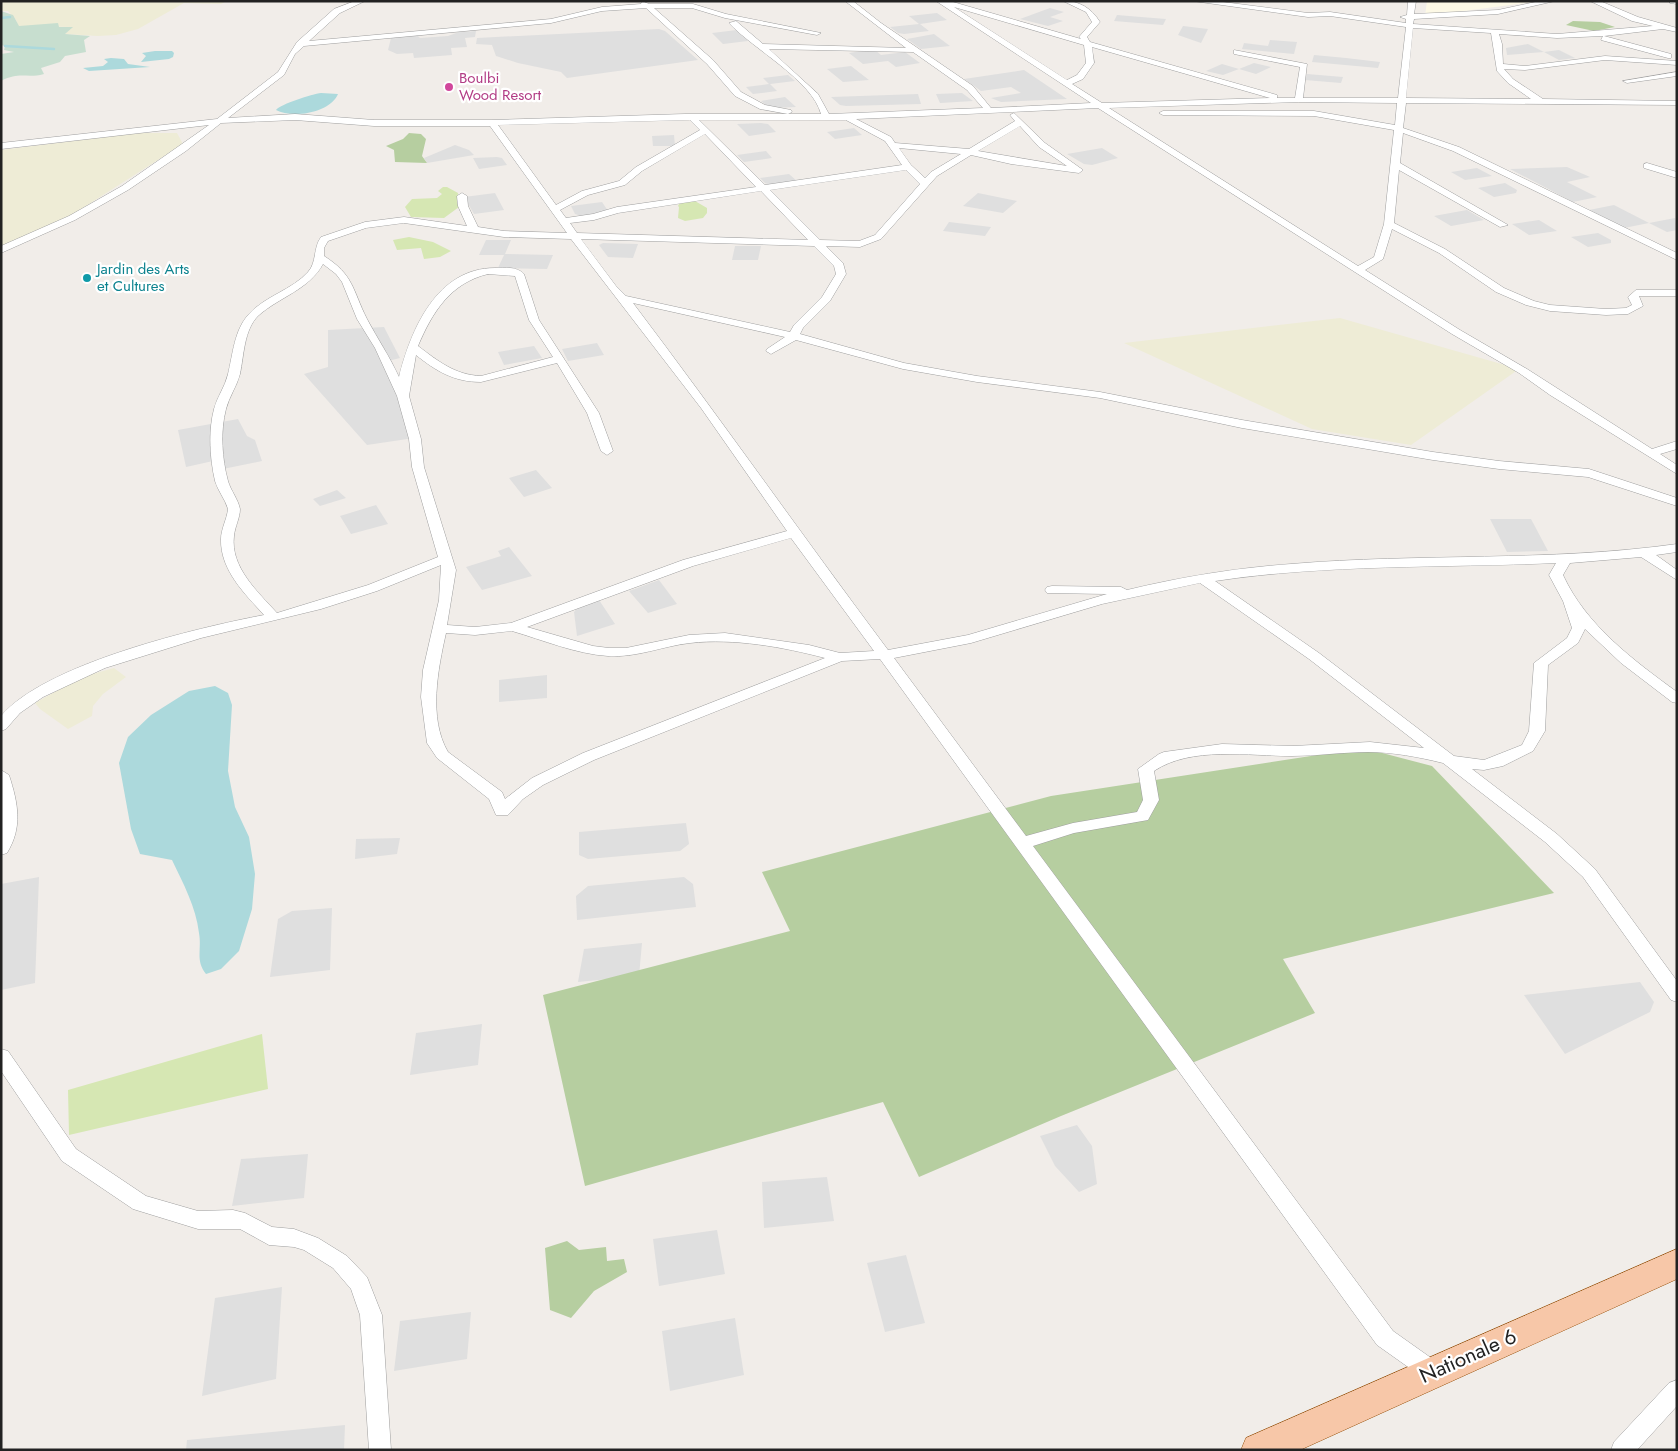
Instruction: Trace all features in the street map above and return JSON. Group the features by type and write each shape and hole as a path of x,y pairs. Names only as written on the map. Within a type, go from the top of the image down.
{"main road":[{"name":"Nationale 6","path":"1259,1450 1677,1263"}],"street":[{"path":"1,250 59,225 125,188 183,149 281,74 292,53 300,44 337,11 362,1"},
{"path":"940,1 1288,100"},
{"path":"940,1 1109,112 1472,342 1523,371 1554,393 1677,470"},
{"path":"1066,1 1091,9 1096,22 1083,37 1088,44 1090,63 1080,77 1066,84"},
{"path":"1196,1 1308,15 1342,15 1410,21 1528,36 1597,36 1662,27"},
{"path":"1358,270 1378,259 1389,224 1412,1"},
{"path":"1410,21 1487,13 1552,1"},
{"path":"1593,1 1635,19 1677,30"},
{"path":"1673,1 1677,2"},
{"path":"848,2 970,88 989,110"},
{"path":"300,44 551,21 602,9 644,4 693,6 738,19 817,33"},
{"path":"644,4 710,62 738,94 763,106 808,117"},
{"path":"1487,13 1502,21"},
{"path":"733,23 807,85 824,107 826,117"},
{"path":"1510,26 1528,36"},
{"path":"1494,31 1500,44 1499,66 1510,80 1541,102"},
{"path":"1597,36 1677,59"},
{"path":"760,46 914,50"},
{"path":"1237,52 1304,66 1299,100"},
{"path":"1499,66 1525,68 1605,58 1677,63"},
{"path":"1627,81 1677,74"},
{"path":"1034,109 1099,105 1288,100 1677,103"},
{"path":"1,146 218,121 295,117 374,123 492,123 692,117 846,117 1008,109 1334,116 1430,138 1472,154 1493,168 1677,257"},
{"path":"894,145 969,152 1019,163 1079,170 1042,145 1008,109"},
{"path":"692,117 839,265 841,274 826,299 798,327 794,336 772,351"},
{"path":"846,117 879,133 894,145 908,167 926,184"},
{"path":"274,618 251,592 230,557 226,539 234,512 233,505 226,494 217,461 220,413 234,374 246,324 255,312 295,289 318,266 321,258 319,248 324,239 365,225 389,221 418,221 504,234 860,244 878,237 941,169 1020,122"},
{"path":"492,123 612,288 622,298 705,406 794,533 1385,1338 1433,1372"},
{"path":"559,215 585,194 622,183 639,169 706,130"},
{"path":"1396,165 1503,225"},
{"path":"1647,166 1677,175"},
{"path":"559,215 594,217 617,210 908,167"},
{"path":"462,196 463,206 474,230"},
{"path":"1389,224 1442,251 1500,290 1530,303 1550,308 1606,312 1628,311 1638,306 1633,297 1636,293 1677,293"},
{"path":"321,258 340,272 347,282 362,319 380,348 403,396 414,433 418,467 446,558 449,581 433,650 428,697 436,743 442,755 496,796 502,811 520,792 546,777 586,759 840,657 884,654 962,642 1133,592 1262,569 1311,565 1565,559 1677,548"},
{"path":"403,396 412,347 430,310 450,288 475,274 498,270 519,274 534,320 592,413 607,451"},
{"path":"622,298 794,336 903,366 977,379 1100,395 1242,424 1433,456 1498,465 1590,473 1677,502"},
{"path":"412,347 440,368 458,378 467,380 481,379 559,359"},
{"path":"1651,453 1677,445"},
{"path":"439,628 474,630 513,627 688,563 794,533"},
{"path":"1643,552 1677,576"},
{"path":"1,726 6,717 16,708 82,673 199,634 274,618 386,583 446,558"},
{"path":"1023,844 1073,828 1142,816 1151,800 1146,769 1164,757 1222,749 1293,752 1370,746 1484,765 1505,759 1528,748 1537,731 1541,662 1573,640 1579,628 1556,575 1565,559"},
{"path":"1203,579 1314,656 1551,838 1589,873 1677,995"},
{"path":"1052,590 1077,588 1133,592"},
{"path":"1569,603 1591,629 1677,699"},
{"path":"513,627 592,650 609,652 626,652 690,639 725,637 809,649 840,657"},
{"path":"1,775 8,797 11,822 10,837 1,849"},
{"path":"1,1056 69,1155 140,1203 198,1220 233,1219 244,1222 270,1236 294,1238 311,1244 340,1262 360,1284 371,1315 380,1450"},
{"path":"1622,1450 1677,1390"}],"shaded area":[{"path":"1,1 227,1 221,4 184,3 138,29 116,35 98,36 65,34 72,27 18,26 16,20 8,11 1,11"},
{"path":"1427,1 1541,1 1425,16"},
{"path":"1050,8 1064,12 1050,17 1063,21 1048,26 1020,19"},
{"path":"937,13 947,20 920,24 929,31 904,34 898,33 890,27 919,24 909,16"},
{"path":"1117,15 1166,19 1163,25 1114,21"},
{"path":"1183,26 1208,29 1201,43 1178,35"},
{"path":"659,29 665,31 698,60 567,78 561,72 518,63 496,56 492,45 476,44 477,38"},
{"path":"737,30 748,41 723,44 712,33"},
{"path":"476,31 475,37 465,38 467,47 451,48 452,55 414,58 413,53 397,54 388,50 391,38 417,35 420,38 448,36 459,32"},
{"path":"934,34 950,46 921,49 907,39"},
{"path":"1270,40 1297,42 1294,54 1242,49 1244,43 1268,46"},
{"path":"1528,44 1544,52 1507,55 1506,48"},
{"path":"874,49 881,55 905,52 920,63 896,67 888,61 863,64 849,53"},
{"path":"1559,50 1575,58 1559,60 1544,52"},
{"path":"1314,55 1380,62 1378,68 1312,62"},
{"path":"1254,63 1271,67 1256,74 1239,69"},
{"path":"1222,64 1239,69 1223,75 1206,71"},
{"path":"851,66 869,80 843,82 827,69"},
{"path":"1024,70 1067,99 1001,102 991,98 1021,93 1011,87 981,91 964,79"},
{"path":"1307,74 1343,77 1341,83 1305,80"},
{"path":"788,75 795,81 770,84 777,91 753,94 746,87 769,84 763,78"},
{"path":"962,93 973,101 940,103 936,94"},
{"path":"918,94 921,104 846,106 840,105 831,97"},
{"path":"785,97 796,107 772,108 761,101"},
{"path":"737,124 768,124 776,132 749,136"},
{"path":"854,128 862,135 835,139 827,132"},
{"path":"137,133 177,133 183,144 64,220 1,247 1,150"},
{"path":"674,135 675,146 653,146 652,136"},
{"path":"455,145 469,150 474,155 427,163 424,158"},
{"path":"1102,148 1118,158 1092,165 1084,164 1067,154"},
{"path":"766,151 772,158 744,162 737,155"},
{"path":"473,158 502,158 507,165 479,169"},
{"path":"1567,167 1590,177 1567,182 1597,197 1573,202 1510,169"},
{"path":"1477,168 1492,176 1465,180 1451,172"},
{"path":"789,174 797,181 771,185 765,183 760,178"},
{"path":"1505,183 1517,190 1516,193 1494,197 1478,188"},
{"path":"495,193 504,210 474,214 464,197"},
{"path":"978,193 1017,201 1003,213 963,206"},
{"path":"602,202 608,211 581,216 575,214 571,206"},
{"path":"1614,205 1649,223 1624,228 1589,210"},
{"path":"1467,210 1484,220 1451,226 1434,216"},
{"path":"1675,218 1677,230 1667,232 1649,223"},
{"path":"1539,220 1557,231 1529,235 1512,224"},
{"path":"949,222 991,227 985,236 943,231"},
{"path":"1598,233 1611,240 1611,243 1588,247 1571,237"},
{"path":"486,240 511,240 505,254 553,255 547,269 498,268 504,255 479,255"},
{"path":"603,243 638,244 633,258 608,257 599,245"},
{"path":"735,246 761,246 758,260 732,260"},
{"path":"1340,318 1519,369 1411,445 1312,429 1124,343"},
{"path":"384,327 400,358 384,362 414,438 367,445 304,374 328,367 328,330"},
{"path":"597,343 604,355 568,361 562,349"},
{"path":"534,346 542,358 504,365 498,352"},
{"path":"238,419 247,436 255,440 262,461 218,470 213,461 186,467 178,430"},
{"path":"536,470 552,488 524,497 509,478"},
{"path":"337,490 346,498 320,506 313,499"},
{"path":"376,505 388,524 351,534 340,516"},
{"path":"1490,519 1531,519 1548,551 1507,552"},
{"path":"509,547 532,576 482,590 466,567 501,556 498,551"},
{"path":"659,580 677,604 648,613 629,591"},
{"path":"599,600 615,624 577,636 574,612 580,605"},
{"path":"114,668 126,677 103,694 93,706 92,716 68,729 40,709 35,703 81,677"},
{"path":"547,675 547,698 499,702 499,680"},
{"path":"686,823 689,844 680,851 588,859 579,855 579,832"},
{"path":"400,838 397,854 355,859 356,839"},
{"path":"39,877 35,983 1,990 1,884"},
{"path":"684,877 693,884 696,907 577,920 576,896 588,886"},
{"path":"332,908 330,970 270,977 278,919 292,911"},
{"path":"642,943 639,976 578,982 584,949"},
{"path":"1640,982 1654,1002 1650,1012 1565,1054 1524,995"},
{"path":"482,1024 478,1065 410,1075 416,1033"},
{"path":"1077,1125 1092,1146 1097,1184 1079,1192 1055,1166 1040,1136"},
{"path":"308,1154 304,1198 232,1206 241,1159"},
{"path":"827,1177 834,1221 764,1228 762,1182"},
{"path":"717,1230 725,1274 659,1286 653,1239"},
{"path":"906,1255 925,1323 885,1332 867,1263"},
{"path":"282,1287 276,1379 202,1396 215,1298"},
{"path":"471,1312 467,1359 394,1371 400,1321"},
{"path":"735,1318 744,1375 670,1391 662,1331"},
{"path":"345,1425 344,1450 186,1450 187,1440"}],"green space":[{"path":"1,11 13,15 19,26 58,23 59,27 73,27 65,34 90,36 84,40 86,52 65,56 60,62 41,68 44,74 14,76 1,81 1,54 14,52 4,50 5,46 1,45"},
{"path":"1573,21 1600,22 1615,27 1594,31 1566,25"},
{"path":"409,133 421,134 426,139 422,156 427,163 395,162 394,150 386,146 403,139"},
{"path":"443,187 458,193 457,202 459,207 444,218 411,217 405,207 412,199 437,198 442,194 438,191"},
{"path":"695,201 707,208 707,213 703,218 685,221 678,218 680,202"},
{"path":"409,237 433,242 451,251 440,257 424,259 421,248 397,250 393,240"},
{"path":"1363,748 1432,766 1554,893 1283,959 1315,1013 1061,1116 919,1177 883,1102 585,1186 543,995 790,931 762,872 1051,796"},
{"path":"262,1034 268,1089 69,1135 68,1090"},
{"path":"567,1241 579,1250 606,1247 607,1261 624,1259 627,1272 594,1291 571,1318 550,1310 545,1248"}],"water":[{"path":"172,51 174,53 173,57 169,59 141,62 146,56 142,53"},
{"path":"104,59 124,59 128,64 150,67 89,71 83,68 103,66 108,62"},
{"path":"321,93 338,94 334,101 319,110 291,114 276,110 297,100"},
{"path":"215,686 228,693 232,705 228,771 235,807 249,837 255,874 252,909 239,951 221,969 206,974 200,959 200,939 195,914 172,860 140,854 131,829 119,763 128,737 151,715 189,691"}],"waterway":[{"path":"1,18 10,17"},
{"path":"5,46 54,49"}],"place":[{"name":"Boulbi Wood Resort","path":"449,87"},
{"name":"Jardin des Arts et Cultures","path":"87,278"}]}
